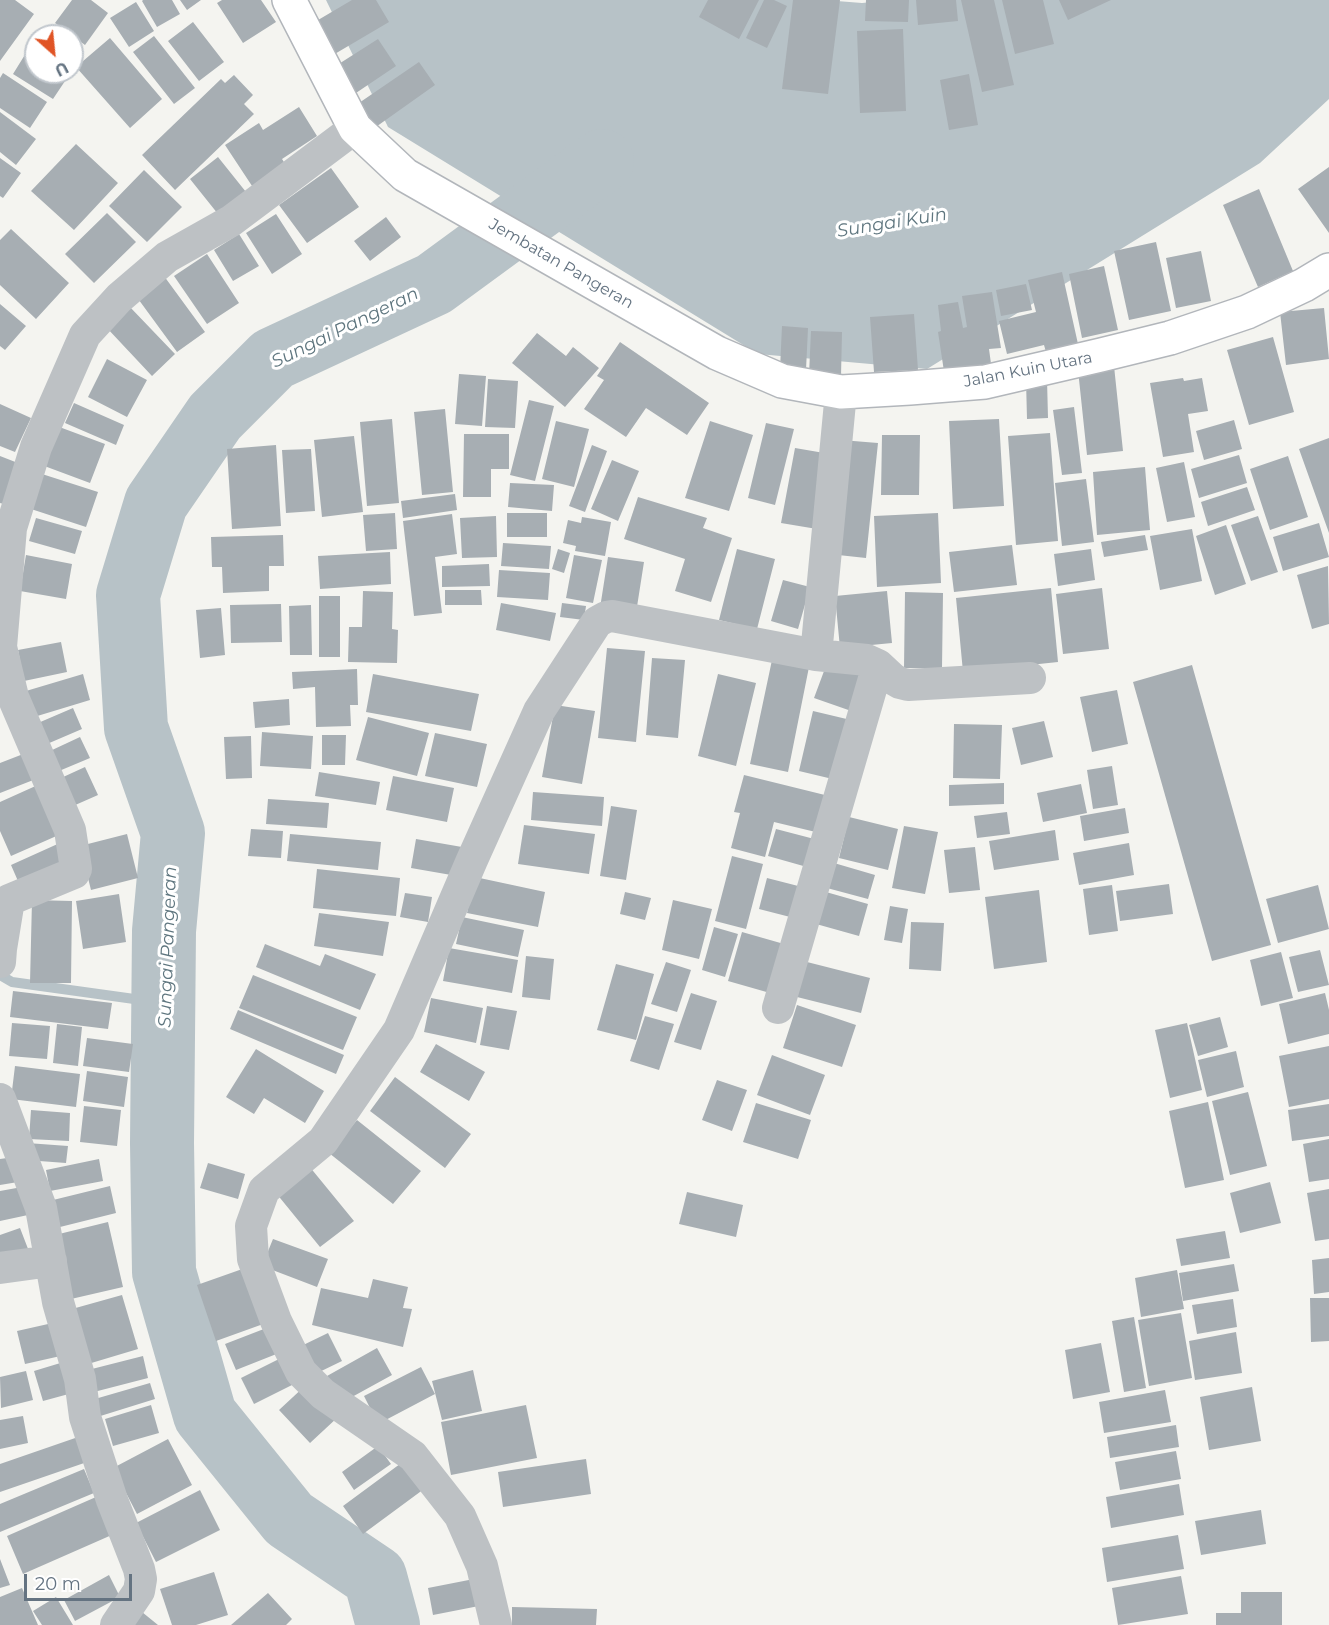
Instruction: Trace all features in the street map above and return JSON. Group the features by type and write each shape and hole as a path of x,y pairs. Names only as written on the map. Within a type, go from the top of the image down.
{"street":[{"name":"Jembatan Pangeran","path":"289,0 355,128 405,176 717,353"},
{"path":"0,955 9,900 74,873 76,869 70,830 14,697 0,647 11,528 36,447 85,335 119,298 167,256 231,221 355,128"},
{"name":"Jalan Kuin Utara","path":"717,353 782,381 841,392 985,382 1170,338 1247,312 1304,285 1329,270"},
{"path":"816,655 841,392"},
{"path":"496,1625 482,1566 460,1516 413,1456 323,1394 301,1372 276,1321 254,1260 251,1226 264,1190 323,1141 399,1030 538,711 597,622 612,616 816,655 867,660 878,665 893,679 908,685 1030,678"},
{"path":"778,1008 878,665"},
{"path":"0,1099 41,1208 58,1302 80,1379 86,1417 112,1500 139,1569 141,1579 138,1591 116,1625"},
{"path":"0,1268 51,1261"}],"water":[{"name":"Sungai Kuin","path":"326,0 824,0 862,3 895,0 1329,0 1329,99 1260,163 927,369 758,354 388,127"}],"building":[{"path":"0,0 15,0 34,14 27,24 24,24 24,28 0,61"},
{"path":"72,0 91,0 108,13 85,45 84,24 55,23"},
{"path":"143,0 172,0 180,14 157,27"},
{"path":"180,0 201,0 187,10"},
{"path":"222,0 261,0 276,22 243,43 217,3"},
{"path":"352,0 376,0 389,22 333,55 313,23"},
{"path":"708,0 759,0 739,39 699,17"},
{"path":"764,0 774,0 787,6 767,48 746,38"},
{"path":"793,0 840,0 828,94 782,89"},
{"path":"866,0 909,0 908,22 865,21"},
{"path":"916,0 956,0 958,21 918,25"},
{"path":"961,0 994,0 1014,85 982,92"},
{"path":"1002,0 1043,0 1054,44 1015,54"},
{"path":"1059,0 1111,0 1068,20"},
{"path":"136,2 154,31 129,47 110,18"},
{"path":"193,22 224,62 199,81 168,41"},
{"path":"903,29 906,111 860,113 857,31"},
{"path":"154,36 195,88 174,104 133,52"},
{"path":"110,38 162,99 130,128 84,76 84,60"},
{"path":"378,39 396,66 353,95 334,67"},
{"path":"24,56 24,81 13,74"},
{"path":"419,62 435,85 373,129 356,105"},
{"path":"3,73 47,102 30,128 0,108 0,78"},
{"path":"969,74 978,125 949,130 940,80"},
{"path":"234,75 253,95 244,104 254,114 175,190 142,155 221,79 225,83"},
{"path":"29,84 63,84 53,99"},
{"path":"299,107 317,136 282,159 289,170 256,192 225,145 259,123 263,130"},
{"path":"0,112 36,139 16,165 0,152"},
{"path":"76,144 118,183 74,230 31,191"},
{"path":"218,157 250,197 222,219 190,179"},
{"path":"0,158 21,173 3,198 0,196"},
{"path":"1329,167 1329,233 1298,189"},
{"path":"331,168 359,207 307,243 279,205"},
{"path":"144,170 182,207 147,242 109,206"},
{"path":"1259,189 1293,271 1258,287 1223,205"},
{"path":"107,213 136,242 94,283 65,254"},
{"path":"276,214 302,254 272,274 246,233"},
{"path":"386,217 401,237 370,261 354,241"},
{"path":"11,229 69,283 36,319 0,285 0,240"},
{"path":"239,234 259,266 233,281 214,250"},
{"path":"1156,242 1171,311 1129,320 1114,251"},
{"path":"1201,251 1211,301 1176,308 1166,258"},
{"path":"207,254 239,303 207,324 174,276"},
{"path":"1104,266 1118,330 1082,338 1069,274"},
{"path":"1062,272 1078,344 1046,352 1044,345 1007,354 999,321 1036,312 1028,280"},
{"path":"164,276 205,332 177,352 136,296"},
{"path":"1026,284 1032,310 1001,316 996,290"},
{"path":"992,292 1001,348 989,349 992,371 945,378 938,332 941,331 938,305 958,302 963,328 967,327 962,296"},
{"path":"0,304 26,326 5,350 0,346"},
{"path":"129,306 175,354 152,376 106,327"},
{"path":"1324,308 1329,359 1286,365 1280,312"},
{"path":"914,314 918,370 874,372 870,317"},
{"path":"782,326 808,328 806,370 780,369"},
{"path":"811,331 842,332 841,376 809,375"},
{"path":"537,333 566,356 573,347 599,368 565,407 512,363"},
{"path":"1273,337 1294,412 1249,425 1227,350"},
{"path":"620,342 709,403 687,435 646,408 626,437 584,409 604,380 597,376"},
{"path":"107,359 147,380 127,417 88,397"},
{"path":"1114,366 1123,451 1087,455 1078,370"},
{"path":"459,374 486,376 482,426 455,424"},
{"path":"1183,378 1184,381 1202,378 1208,411 1188,414 1194,452 1163,457 1150,383"},
{"path":"488,379 518,381 515,428 485,427"},
{"path":"1047,379 1048,418 1027,419 1026,380"},
{"path":"529,400 554,406 535,481 510,475"},
{"path":"74,403 124,425 116,445 65,423"},
{"path":"0,404 31,418 15,452 0,446"},
{"path":"1074,407 1082,473 1062,475 1053,410"},
{"path":"445,409 453,492 422,495 414,412"},
{"path":"392,419 399,503 367,506 360,422"},
{"path":"999,419 1004,506 953,509 949,421"},
{"path":"1234,420 1242,449 1204,460 1196,431"},
{"path":"556,421 589,429 574,487 542,479"},
{"path":"710,421 753,435 729,511 685,498"},
{"path":"766,423 794,429 775,505 748,498"},
{"path":"54,425 105,444 90,483 39,464"},
{"path":"1050,433 1058,541 1016,545 1008,436"},
{"path":"464,434 509,434 509,469 491,469 491,497 463,497"},
{"path":"882,435 920,435 919,495 881,495"},
{"path":"354,436 363,512 322,517 314,440"},
{"path":"1329,438 1329,533 1299,449"},
{"path":"841,440 878,443 866,558 829,554"},
{"path":"276,445 281,526 232,529 227,449"},
{"path":"592,445 607,451 585,512 569,506"},
{"path":"795,448 830,454 817,529 781,523"},
{"path":"311,449 315,511 286,513 282,450"},
{"path":"1239,455 1247,483 1199,498 1191,469"},
{"path":"0,456 23,465 7,505 0,503"},
{"path":"1288,456 1308,517 1270,530 1250,469"},
{"path":"612,460 639,471 618,521 591,509"},
{"path":"1184,462 1195,517 1167,522 1156,468"},
{"path":"1145,467 1150,530 1097,535 1093,472"},
{"path":"42,474 98,492 86,527 31,509"},
{"path":"1086,479 1094,542 1062,546 1055,483"},
{"path":"510,483 554,485 552,511 508,507"},
{"path":"1247,487 1255,510 1208,526 1201,502"},
{"path":"455,494 457,510 403,518 401,501"},
{"path":"638,497 707,518 703,528 732,538 711,602 675,591 685,559 624,539"},
{"path":"395,513 397,549 366,551 363,515"},
{"path":"507,513 547,513 547,537 507,537"},
{"path":"938,513 941,583 877,587 874,516"},
{"path":"452,514 457,554 435,557 442,613 414,616 403,521"},
{"path":"496,516 497,557 462,558 460,518"},
{"path":"1258,516 1278,572 1251,581 1231,525"},
{"path":"582,517 611,522 605,556 575,551 576,546 563,543 568,520 581,523"},
{"path":"36,518 82,531 75,554 29,541"},
{"path":"1319,523 1329,557 1283,571 1273,537"},
{"path":"1226,525 1246,584 1215,595 1196,536"},
{"path":"1192,529 1202,581 1160,590 1150,536"},
{"path":"283,535 284,566 269,566 269,591 223,593 222,567 212,567 211,537"},
{"path":"1145,535 1148,550 1104,557 1101,542"},
{"path":"503,543 551,546 549,569 501,566"},
{"path":"1012,545 1017,585 954,592 949,552"},
{"path":"558,549 570,553 564,573 552,569"},
{"path":"737,549 775,559 757,629 719,620"},
{"path":"1091,549 1095,580 1058,586 1054,554"},
{"path":"390,552 391,584 320,589 318,556"},
{"path":"26,555 72,564 66,599 20,591"},
{"path":"574,555 602,560 593,603 566,598"},
{"path":"608,557 644,562 636,613 600,608"},
{"path":"489,564 490,586 442,587 442,566"},
{"path":"1328,566 1329,624 1312,629 1297,575"},
{"path":"499,570 550,573 548,600 497,597"},
{"path":"783,580 810,587 798,629 771,621"},
{"path":"1051,588 1058,662 963,672 956,598"},
{"path":"1102,588 1109,649 1063,654 1056,594"},
{"path":"445,590 481,590 482,605 445,605"},
{"path":"363,591 393,592 392,629 398,630 397,663 348,662 349,627 362,627"},
{"path":"887,591 892,643 840,648 835,596"},
{"path":"905,592 943,593 942,668 904,668"},
{"path":"319,596 340,596 340,657 319,657"},
{"path":"501,603 556,613 550,641 496,630"},
{"path":"562,603 586,606 584,620 560,617"},
{"path":"281,604 282,642 231,643 230,605"},
{"path":"311,605 312,655 290,655 289,606"},
{"path":"221,608 225,655 200,658 196,610"},
{"path":"61,642 67,672 24,681 18,650"},
{"path":"607,648 645,651 636,742 598,738"},
{"path":"652,658 685,660 678,738 646,735"},
{"path":"772,660 809,667 788,772 750,764"},
{"path":"827,663 870,678 857,713 814,698"},
{"path":"1192,665 1271,945 1212,961 1133,682"},
{"path":"357,669 358,705 350,705 351,726 316,727 315,687 293,689 292,672"},
{"path":"83,674 90,700 34,717 26,691"},
{"path":"373,674 479,694 471,731 366,712"},
{"path":"718,674 756,683 736,766 698,756"},
{"path":"1117,690 1128,744 1092,752 1080,697"},
{"path":"289,699 290,725 255,728 253,702"},
{"path":"555,705 595,711 582,784 542,777"},
{"path":"73,708 82,729 47,744 38,723"},
{"path":"813,711 855,721 841,781 799,771"},
{"path":"368,717 429,733 417,776 356,760"},
{"path":"1044,721 1053,757 1021,765 1012,728"},
{"path":"954,724 1002,725 1000,779 953,778"},
{"path":"262,732 313,736 311,769 260,766"},
{"path":"435,733 487,744 477,787 425,776"},
{"path":"322,735 346,735 345,765 322,765"},
{"path":"251,736 252,778 226,779 224,737"},
{"path":"80,737 90,758 59,771 50,751"},
{"path":"31,751 41,777 0,793 0,763"},
{"path":"1112,766 1118,805 1093,809 1087,770"},
{"path":"85,767 98,795 73,806 61,778"},
{"path":"319,772 380,782 376,805 315,796"},
{"path":"744,775 833,797 824,834 774,822 765,857 731,848 740,813 734,812"},
{"path":"393,776 454,788 447,822 386,810"},
{"path":"1004,783 1004,804 949,806 949,785"},
{"path":"40,784 61,834 11,856 0,831 0,802"},
{"path":"1081,784 1087,813 1043,822 1037,793"},
{"path":"533,792 604,797 602,826 531,820"},
{"path":"268,799 329,803 327,828 266,824"},
{"path":"611,806 637,810 626,880 600,876"},
{"path":"1125,808 1129,833 1084,841 1080,816"},
{"path":"1007,812 1010,834 977,838 974,816"},
{"path":"849,817 898,829 888,870 839,858"},
{"path":"524,825 595,834 589,874 518,864"},
{"path":"904,826 938,832 925,894 892,888"},
{"path":"251,829 283,831 281,858 248,856"},
{"path":"776,829 822,841 814,869 768,856"},
{"path":"1055,830 1059,860 994,870 989,841"},
{"path":"127,834 138,878 91,890 80,846"},
{"path":"290,834 381,842 378,870 287,861"},
{"path":"416,839 462,847 457,876 411,868"},
{"path":"62,842 72,865 21,888 11,865"},
{"path":"1129,843 1134,875 1079,885 1073,853"},
{"path":"975,847 980,890 949,893 944,850"},
{"path":"732,856 763,864 746,929 715,921"},
{"path":"834,863 875,875 868,899 827,888"},
{"path":"317,869 400,878 396,916 313,908"},
{"path":"475,877 545,892 538,927 467,913"},
{"path":"767,878 806,888 798,919 759,909"},
{"path":"1169,884 1173,914 1120,921 1116,891"},
{"path":"1112,885 1118,931 1089,935 1083,889"},
{"path":"1318,885 1329,929 1278,943 1266,899"},
{"path":"819,890 868,904 859,936 809,922"},
{"path":"1039,890 1047,962 994,969 985,897"},
{"path":"625,892 651,898 645,920 620,914"},
{"path":"405,893 432,897 428,922 400,917"},
{"path":"119,894 126,942 83,949 76,901"},
{"path":"32,900 72,901 71,983 30,983"},
{"path":"673,900 712,909 699,959 662,950"},
{"path":"890,906 908,909 902,943 884,940"},
{"path":"319,913 389,922 383,956 314,946"},
{"path":"462,917 524,930 518,957 456,944"},
{"path":"911,922 944,923 941,971 909,969"},
{"path":"714,927 738,934 725,977 702,970"},
{"path":"742,932 791,946 777,995 728,981"},
{"path":"265,944 320,966 325,954 376,974 360,1010 256,967"},
{"path":"449,948 518,960 512,993 443,981"},
{"path":"1320,950 1329,985 1298,992 1289,957"},
{"path":"1281,952 1293,998 1261,1006 1250,960"},
{"path":"526,956 554,959 550,1000 522,997"},
{"path":"666,962 691,970 677,1012 651,1004"},
{"path":"807,962 870,978 861,1013 797,997"},
{"path":"616,964 654,974 636,1040 597,1030"},
{"path":"253,975 357,1017 343,1050 239,1008"},
{"path":"13,991 112,1003 108,1029 10,1017"},
{"path":"691,993 717,1001 701,1050 674,1042"},
{"path":"1325,993 1329,1010 1329,1034 1288,1044 1279,1004"},
{"path":"431,998 483,1008 476,1043 424,1032"},
{"path":"797,1005 856,1025 842,1067 783,1048"},
{"path":"487,1006 517,1011 509,1050 480,1045"},
{"path":"238,1010 344,1055 336,1074 230,1029"},
{"path":"645,1016 674,1024 659,1070 630,1061"},
{"path":"1220,1017 1228,1047 1198,1056 1189,1025"},
{"path":"12,1023 50,1026 47,1059 9,1056"},
{"path":"1187,1023 1202,1090 1170,1098 1155,1030"},
{"path":"57,1024 82,1027 78,1066 53,1063"},
{"path":"87,1038 133,1044 129,1072 83,1066"},
{"path":"436,1044 485,1072 469,1101 420,1072"},
{"path":"1329,1046 1329,1099 1289,1107 1279,1056"},
{"path":"256,1049 324,1091 305,1123 264,1098 254,1114 226,1097"},
{"path":"1236,1051 1244,1087 1207,1097 1198,1060"},
{"path":"772,1055 825,1075 810,1115 757,1095"},
{"path":"15,1066 80,1074 76,1107 11,1099"},
{"path":"87,1071 128,1077 124,1107 83,1101"},
{"path":"395,1077 471,1134 445,1168 370,1111"},
{"path":"717,1080 747,1090 732,1131 702,1120"},
{"path":"1248,1092 1267,1166 1230,1175 1212,1101"},
{"path":"1208,1102 1224,1180 1185,1188 1169,1111"},
{"path":"756,1103 811,1120 798,1159 743,1142"},
{"path":"1329,1104 1329,1136 1292,1141 1288,1110"},
{"path":"84,1106 121,1110 117,1146 80,1142"},
{"path":"31,1110 70,1113 69,1141 29,1139"},
{"path":"357,1120 421,1171 393,1204 329,1153"},
{"path":"1329,1139 1329,1179 1309,1182 1303,1144"},
{"path":"27,1143 68,1146 66,1163 26,1160"},
{"path":"14,1157 18,1182 0,1185 0,1159"},
{"path":"99,1159 103,1181 50,1191 46,1170"},
{"path":"208,1163 245,1174 238,1199 200,1188"},
{"path":"309,1166 354,1221 320,1247 276,1193"},
{"path":"1270,1182 1281,1223 1240,1233 1230,1193"},
{"path":"110,1186 116,1213 56,1228 49,1201"},
{"path":"22,1187 28,1215 0,1221 0,1191"},
{"path":"1329,1189 1329,1239 1315,1241 1307,1193"},
{"path":"687,1192 743,1205 736,1237 679,1224"},
{"path":"108,1222 123,1287 71,1299 55,1235"},
{"path":"20,1228 30,1254 0,1264 0,1235"},
{"path":"1225,1231 1230,1258 1181,1266 1176,1239"},
{"path":"273,1239 328,1259 317,1287 262,1266"},
{"path":"1329,1258 1329,1292 1314,1294 1312,1260"},
{"path":"1234,1264 1239,1291 1183,1301 1179,1273"},
{"path":"248,1267 266,1323 216,1341 197,1285"},
{"path":"1177,1270 1184,1309 1141,1317 1135,1278"},
{"path":"373,1279 408,1287 403,1308 412,1309 403,1347 312,1325 321,1288 368,1298"},
{"path":"122,1295 138,1349 88,1364 72,1309"},
{"path":"1310,1298 1329,1298 1329,1341 1311,1342"},
{"path":"1233,1299 1237,1327 1197,1334 1192,1305"},
{"path":"1181,1313 1192,1378 1149,1386 1138,1320"},
{"path":"1134,1317 1146,1388 1124,1392 1112,1321"},
{"path":"57,1322 65,1355 25,1364 17,1331"},
{"path":"269,1327 279,1353 236,1370 225,1344"},
{"path":"1236,1332 1242,1373 1195,1380 1189,1341"},
{"path":"328,1333 342,1361 309,1377 295,1349"},
{"path":"1101,1343 1110,1392 1073,1399 1065,1350"},
{"path":"377,1348 392,1375 341,1403 327,1376"},
{"path":"287,1355 300,1381 254,1404 241,1378"},
{"path":"143,1356 148,1378 90,1393 84,1371"},
{"path":"67,1361 76,1392 43,1401 34,1371"},
{"path":"421,1367 435,1394 378,1424 364,1396"},
{"path":"473,1370 482,1411 442,1420 432,1381"},
{"path":"26,1371 33,1400 1,1408 0,1377"},
{"path":"150,1383 155,1399 94,1418 88,1401"},
{"path":"307,1384 338,1417 310,1443 279,1410"},
{"path":"1252,1387 1261,1441 1209,1450 1200,1397"},
{"path":"1165,1390 1171,1422 1104,1433 1099,1402"},
{"path":"151,1405 159,1433 113,1446 105,1419"},
{"path":"526,1405 537,1458 451,1475 441,1422"},
{"path":"23,1416 28,1443 0,1449 0,1420"},
{"path":"1176,1425 1179,1447 1110,1458 1107,1437"},
{"path":"81,1436 90,1461 0,1492 0,1464"},
{"path":"168,1439 192,1485 137,1514 113,1468"},
{"path":"378,1446 391,1464 354,1490 342,1472"},
{"path":"1176,1451 1181,1479 1120,1490 1115,1462"},
{"path":"586,1459 591,1494 503,1507 498,1472"},
{"path":"404,1461 424,1489 363,1534 343,1506"},
{"path":"84,1469 94,1493 0,1532 0,1504"},
{"path":"1179,1484 1184,1515 1111,1528 1106,1497"},
{"path":"200,1490 220,1530 156,1562 136,1523"},
{"path":"96,1497 114,1534 23,1574 7,1536"},
{"path":"1261,1510 1266,1544 1201,1555 1195,1521"},
{"path":"1178,1535 1184,1569 1107,1582 1102,1548"},
{"path":"0,1559 10,1585 0,1588"},
{"path":"214,1572 228,1615 196,1625 172,1625 160,1589"},
{"path":"109,1575 120,1597 75,1621 64,1600"},
{"path":"1181,1576 1188,1614 1118,1625 1112,1588"},
{"path":"479,1578 484,1605 433,1615 428,1588"},
{"path":"22,1588 38,1625 0,1625 0,1597"},
{"path":"1241,1592 1282,1592 1282,1625 1216,1625 1216,1613 1241,1613"},
{"path":"268,1593 292,1619 286,1625 231,1625"},
{"path":"56,1597 73,1625 42,1625 33,1611"},
{"path":"512,1607 597,1609 596,1625 512,1625"},
{"path":"142,1612 158,1625 132,1625"}],"waterway":[{"name":"Sungai Pangeran","path":"388,1625 375,1577 289,1519 205,1415 164,1272 162,1143 164,931 173,833 136,728 128,595 156,503 215,417 273,359 434,284 602,161"},
{"path":"0,975 12,982 163,1003"}]}
